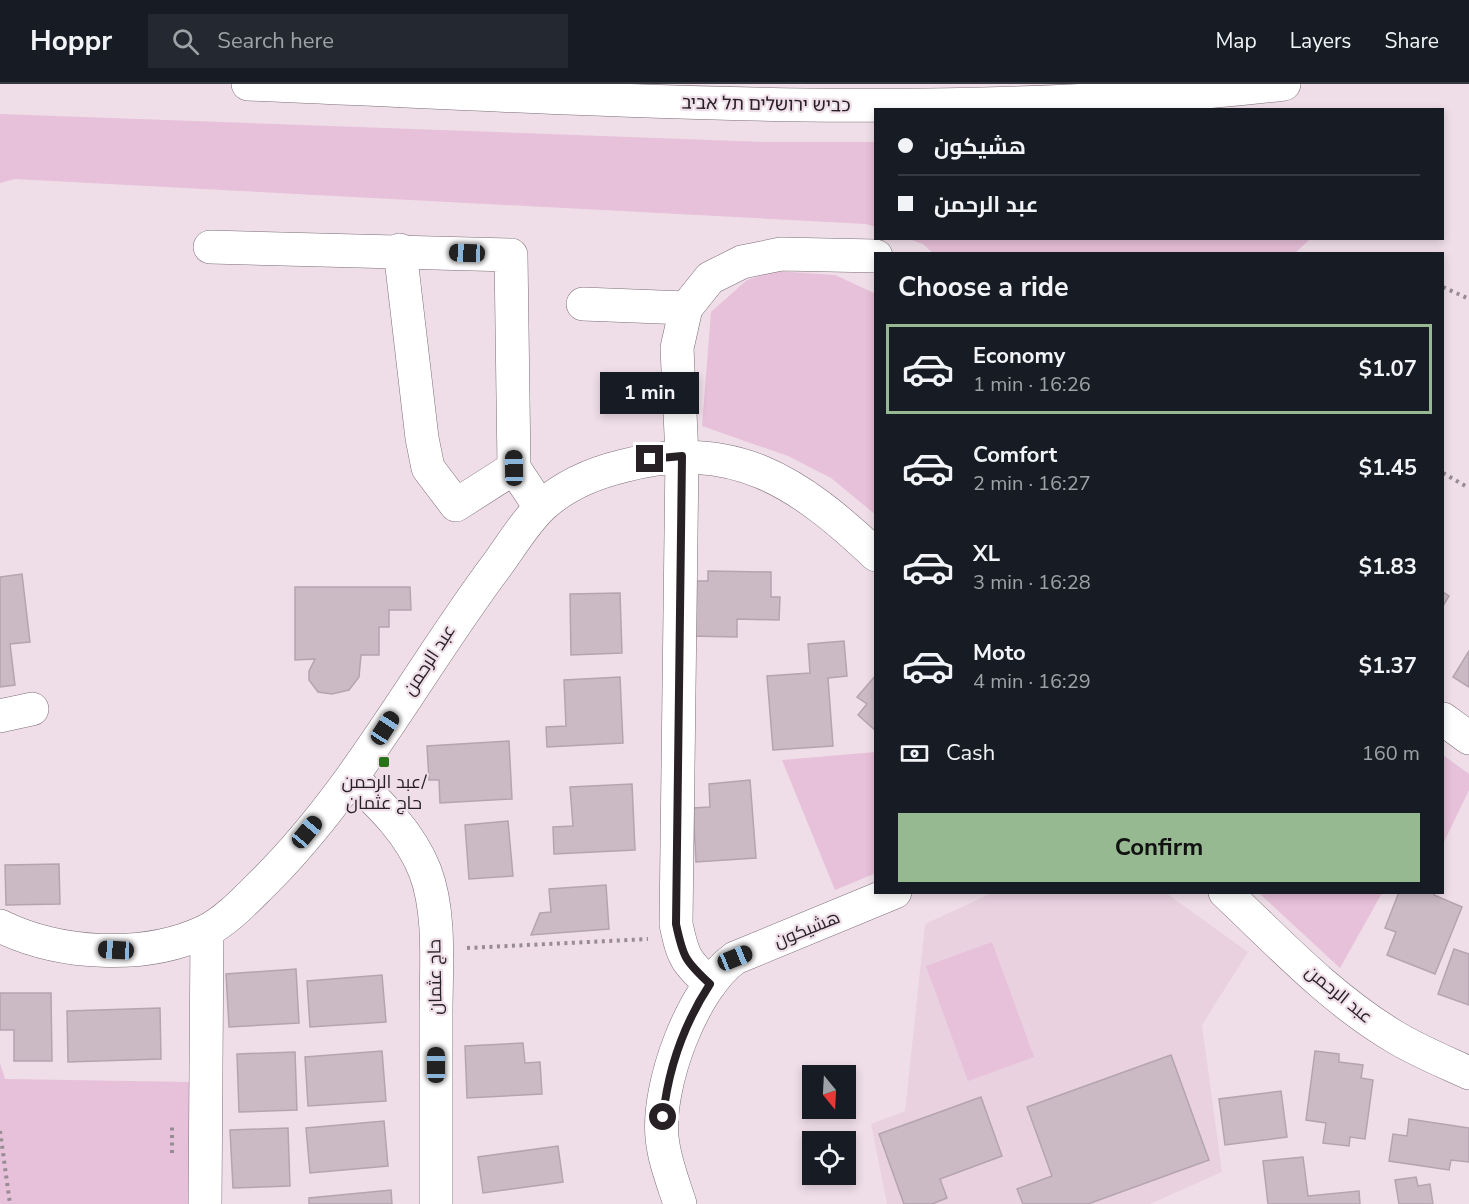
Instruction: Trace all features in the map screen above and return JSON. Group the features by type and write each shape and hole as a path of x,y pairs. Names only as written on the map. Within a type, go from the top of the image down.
{"main road":[{"name":"כביש ירושלים תל אביב","path":"248,84 722,103 891,106 1051,103 1205,93 1284,84"},
{"path":"210,247 400,250 511,255 514,468 540,507"},
{"path":"400,250 428,468 456,505 514,468"},
{"path":"710,984 689,965 682,951 676,924 682,456 677,348 686,308 710,278 742,262 781,254 874,256"},
{"path":"583,304 686,308"},
{"name":"عبد الرحمن","path":"0,926 24,938 76,948 116,950 174,943 207,931 243,903 278,869 352,778 454,622 540,507 564,489 610,469 650,459 682,456 732,462 764,471 789,484 841,522 874,553"},
{"path":"0,716 32,709"},
{"path":"1444,720 1469,738"},
{"name":"حاج عثمان","path":"352,778 384,809 408,839 425,872 433,905 436,1204"},
{"name":"هشيكون","path":"680,1204 667,1165 662,1136 665,1098 675,1056 697,1005 720,969 735,958 890,894"},
{"name":"عبد الرحمن","path":"1227,894 1322,983 1364,1017 1396,1038 1469,1073"},
{"path":"205,1204 207,931"}],"path":[{"path":"1444,287 1469,298"},
{"path":"1444,474 1469,488"},
{"path":"435,950 679,938"},
{"path":"0,1131 10,1204"}],"shaded area":[{"path":"0,114 767,142 874,142 874,226 866,224 15,179 0,183"},
{"path":"912,240 1309,240 1296,252 932,252 923,244"},
{"path":"775,271 835,275 874,293 874,513 831,478 788,456 702,426 711,312 747,280"},
{"path":"874,752 874,874 835,890 782,760"},
{"path":"1444,756 1469,774 1469,790 1444,842"},
{"path":"990,894 1167,894 1248,952 1202,1025 1222,1172 1150,1204 887,1204 871,1124 905,1111 925,924"},
{"path":"1260,894 1381,894 1340,968"},
{"path":"992,942 1034,1057 968,1081 926,966"},
{"path":"0,1063 5,1079 192,1082 190,1204 0,1204"}],"building":[{"path":"708,571 771,572 771,597 780,597 779,620 737,619 737,637 688,636 689,581 708,581"},
{"path":"22,574 30,642 10,644 15,685 0,687 0,577"},
{"path":"295,587 410,587 411,610 389,610 389,627 379,627 379,655 361,655 359,677 349,690 332,694 318,692 309,680 309,671 315,659 295,660"},
{"path":"620,593 622,653 571,655 570,594"},
{"path":"1444,593 1449,596 1444,604"},
{"path":"844,641 847,676 828,678 833,746 773,750 767,676 810,673 808,644"},
{"path":"1469,651 1469,687 1453,677"},
{"path":"620,677 623,743 547,747 546,727 566,726 564,680"},
{"path":"874,677 874,729 858,715 867,704 857,697"},
{"path":"509,741 512,799 440,803 439,780 429,780 427,746"},
{"path":"750,780 756,858 696,862 693,808 710,807 709,784"},
{"path":"632,784 635,850 554,854 553,827 573,826 570,787"},
{"path":"508,821 513,876 469,879 465,825"},
{"path":"59,864 60,904 6,905 5,865"},
{"path":"606,885 609,929 531,935 540,913 551,912 549,889"},
{"path":"1398,894 1434,894 1462,907 1435,974 1387,955 1396,932 1385,928"},
{"path":"1454,949 1469,954 1469,1005 1438,994"},
{"path":"296,969 299,1023 229,1027 226,974"},
{"path":"382,975 386,1022 310,1027 307,981"},
{"path":"0,993 51,993 52,1061 14,1061 14,1030 0,1030"},
{"path":"160,1008 161,1059 68,1062 67,1011"},
{"path":"523,1043 525,1063 540,1062 542,1094 467,1098 465,1046"},
{"path":"382,1051 386,1101 308,1106 305,1057"},
{"path":"1315,1051 1339,1054 1339,1062 1363,1065 1361,1078 1373,1080 1365,1139 1350,1137 1349,1146 1323,1143 1326,1123 1306,1120"},
{"path":"295,1052 297,1110 239,1112 237,1054"},
{"path":"1171,1055 1209,1160 1088,1204 1023,1204 1017,1189 1052,1176 1027,1107"},
{"path":"1281,1091 1287,1137 1225,1145 1219,1099"},
{"path":"981,1097 1002,1156 940,1179 947,1198 932,1204 904,1204 879,1134"},
{"path":"1409,1119 1469,1128 1469,1162 1451,1160 1449,1170 1389,1161 1393,1134 1407,1136"},
{"path":"384,1121 388,1166 310,1173 306,1128"},
{"path":"288,1128 290,1186 233,1188 230,1130"},
{"path":"558,1146 563,1182 483,1193 478,1157"},
{"path":"1303,1157 1308,1196 1359,1191 1360,1204 1268,1204 1263,1161"},
{"path":"1416,1177 1418,1186 1430,1184 1433,1204 1399,1204 1395,1180"},
{"path":"391,1190 392,1204 309,1204 309,1198"}],"place":[{"name":"عبد الرحمن/ حاج عثمان","path":"384,762"}],"route":[{"path":"650,459 682,456 676,924 682,951 689,965 710,984 697,1005 675,1056 663,1117"}]}
